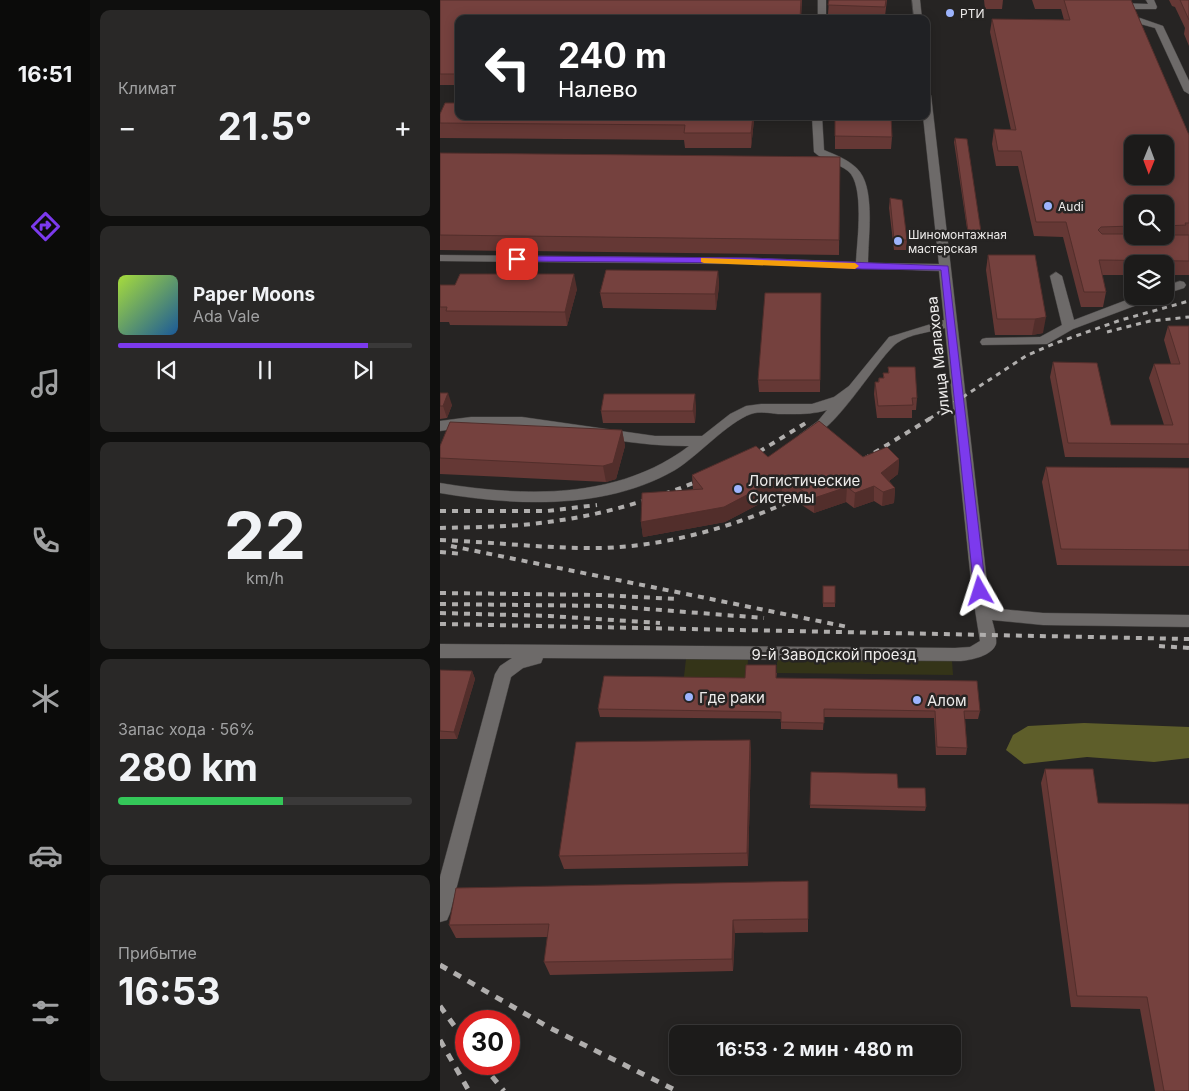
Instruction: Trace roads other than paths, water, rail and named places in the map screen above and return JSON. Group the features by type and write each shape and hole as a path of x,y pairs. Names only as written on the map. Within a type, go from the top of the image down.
{"street":[{"path":"822,0 822,15"},
{"path":"916,0 918,15"},
{"path":"1108,6 1153,7 1150,0"},
{"path":"1140,21 1158,26 1189,91"},
{"path":"817,120 819,152 836,158 856,173 863,186 862,266"},
{"name":"улица Малахова","path":"929,120 983,613"},
{"path":"440,258 750,261 945,268"},
{"path":"1056,276 1068,326"},
{"path":"1174,287 1180,285"},
{"path":"986,342 1044,341 1068,326 1125,305"},
{"path":"793,445 822,424 895,339 951,322"},
{"path":"440,488 469,494 517,496 567,495 613,488 643,480 668,468 734,418 749,410 761,408 808,410 821,407 846,395"},
{"path":"440,426 462,421 506,422 567,427 661,442 706,440"},
{"path":"983,613 1042,619 1189,621"},
{"name":"9-й Заводской проезд","path":"440,651 972,654 982,650 988,643 983,613"},
{"path":"440,913 503,674 516,663 551,653"}],"railway":[{"path":"929,419 1026,356 1053,344 1121,320 1189,301"},
{"path":"1107,332 1150,321 1189,317"},
{"path":"864,459 931,418"},
{"path":"749,458 809,421"},
{"path":"440,528 512,526 574,518 632,504 706,478"},
{"path":"440,540 604,548 657,543 682,538 733,523 806,494"},
{"path":"440,511 547,511 597,505"},
{"path":"451,546 848,627"},
{"path":"440,552 462,554"},
{"path":"440,593 600,595 677,599"},
{"path":"440,604 609,606 764,618"},
{"path":"440,613 550,616 660,623"},
{"path":"440,624 1189,639"},
{"path":"1159,646 1189,648"},
{"path":"440,965 550,1028 677,1091"},
{"path":"440,1006 455,1027"},
{"path":"440,1040 469,1091"},
{"path":"491,1075 504,1091"}],"place":[{"name":"РТИ","path":"950,13"},
{"name":"Audi","path":"1048,206"},
{"name":"Шиномонтажная мастерская","path":"898,241"},
{"name":"Логистические Системы","path":"738,489"},
{"name":"Где раки","path":"689,697"},
{"name":"Алом","path":"917,700"}]}
